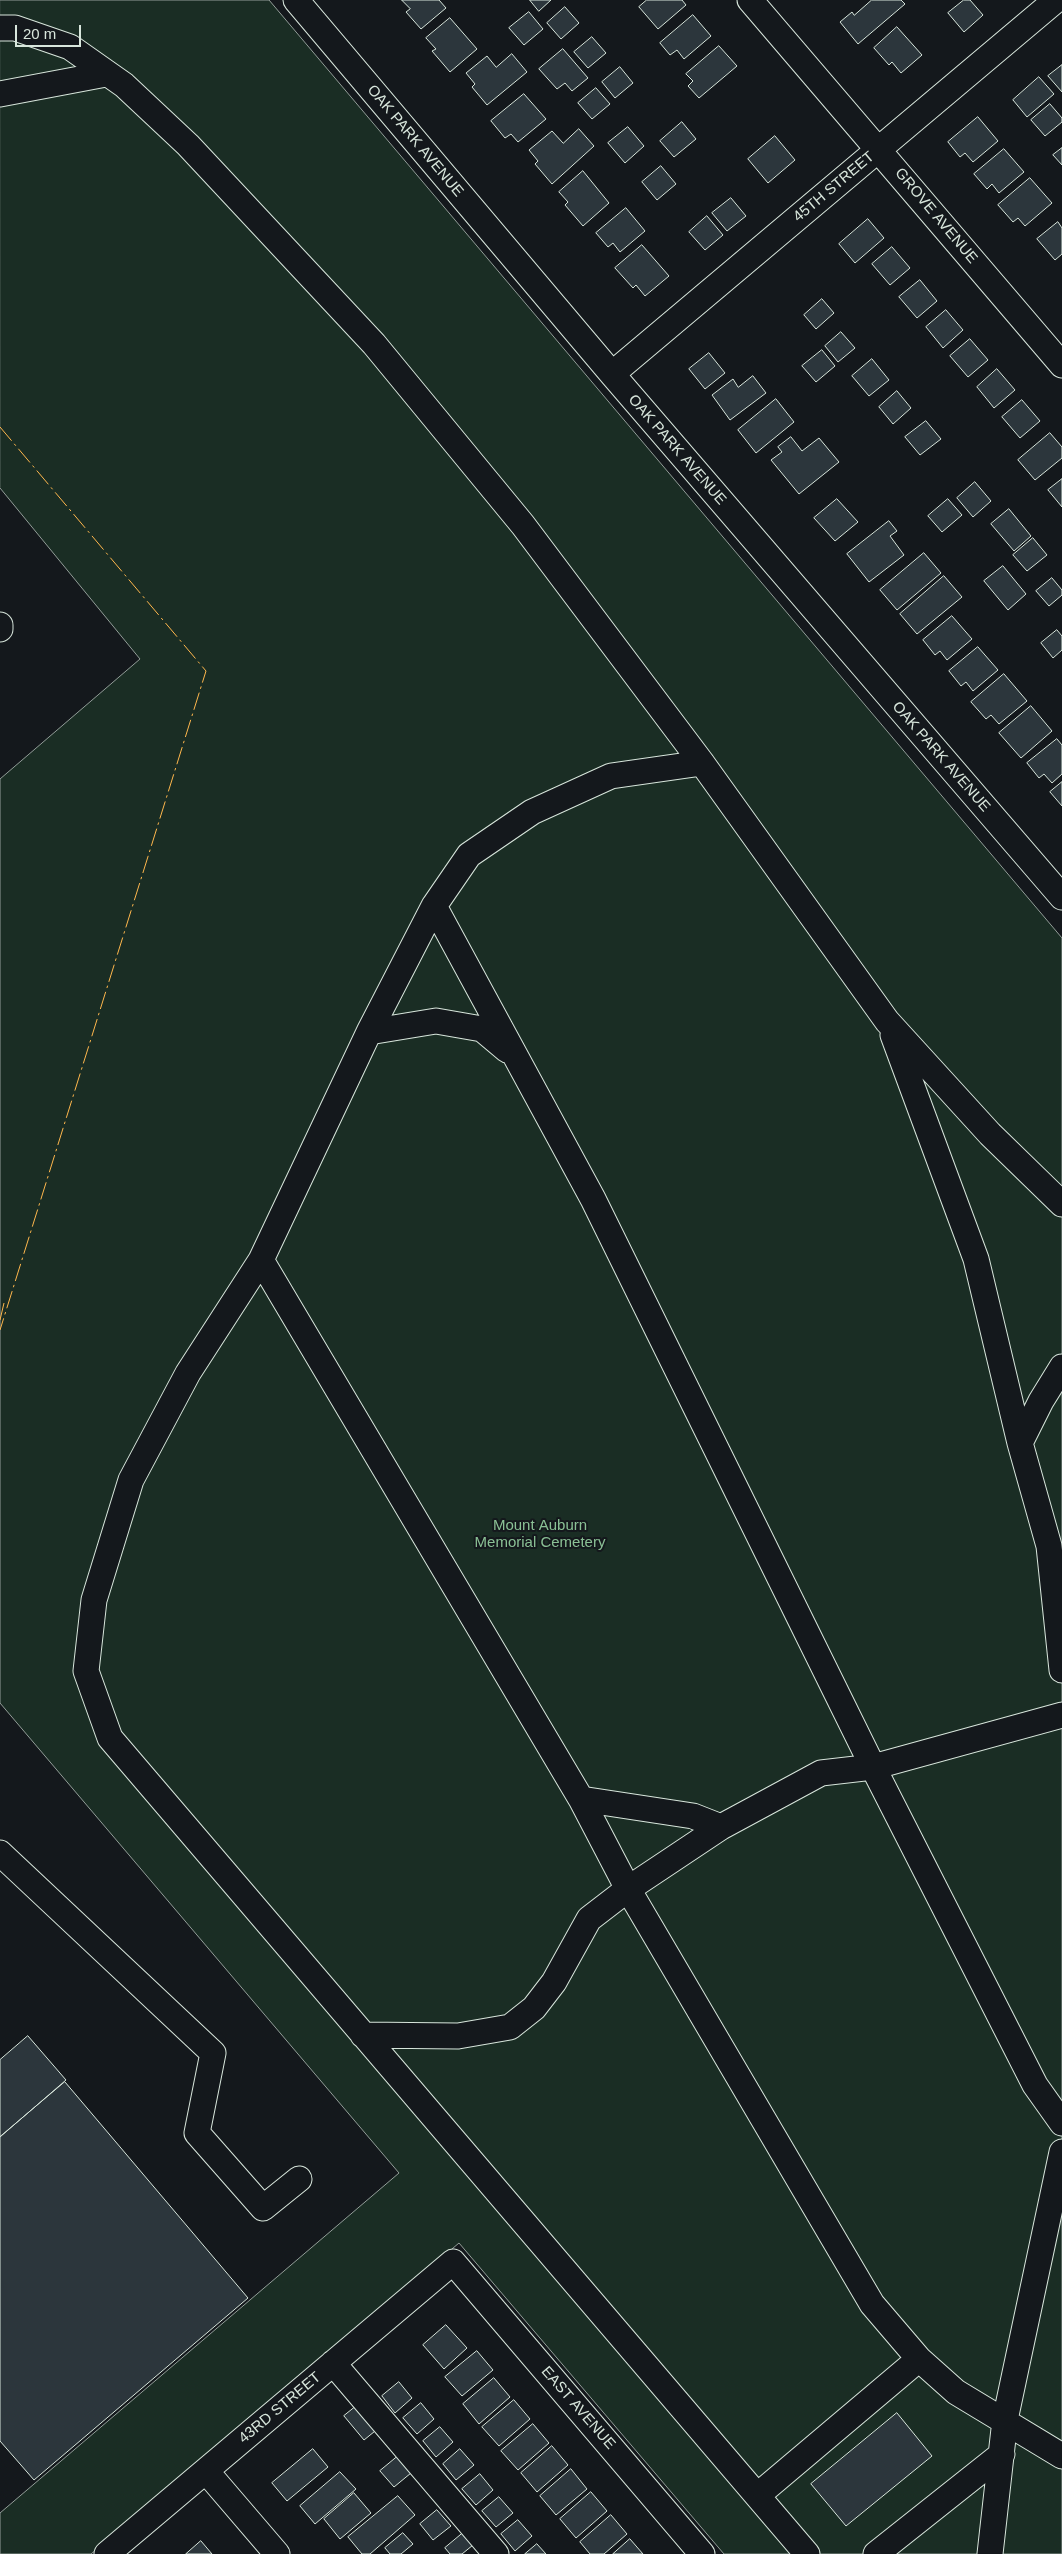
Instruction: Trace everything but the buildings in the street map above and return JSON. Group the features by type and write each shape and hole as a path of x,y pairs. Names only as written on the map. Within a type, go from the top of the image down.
{"street":[{"name":"OAK PARK AVENUE","path":"296,0 612,374 1058,883"},
{"name":"GROVE AVENUE","path":"750,0 1062,365"},
{"name":"45TH STREET","path":"612,374 1056,0"},
{"path":"0,28 15,28 70,47 124,85 188,145 374,344 523,525 702,763 887,1021 990,1134 1062,1204"},
{"path":"0,94 106,74"},
{"path":"702,763 611,776 532,812 468,855 434,906 368,1032 261,1260 188,1373 131,1480 94,1600 86,1671 110,1738 807,2554"},
{"path":"434,906 592,1199 873,1767 1035,2085 1062,2123"},
{"path":"368,1032 436,1021 482,1029 514,1056"},
{"path":"887,1021 976,1259 1020,1443 1049,1546 1058,1591 1062,1670"},
{"path":"261,1260 581,1799 628,1889 872,2304 919,2359 956,2392 1062,2456"},
{"path":"1020,1443 1041,1400 1062,1367"},
{"path":"362,2035 458,2036 510,2027 534,2008 554,1982 589,1919 628,1889 721,1827 821,1773 873,1767 1062,1715"},
{"path":"581,1799 693,1816 721,1827"},
{"path":"0,1853 213,2053 196,2133 263,2208 299,2178"},
{"path":"990,2554 1005,2420 1062,2152"},
{"name":"43RD STREET","path":"107,2554 453,2262"},
{"name":"EAST AVENUE","path":"453,2262 702,2554"},
{"path":"758,2495 919,2359"},
{"path":"333,2363 496,2554"},
{"path":"876,2554 1002,2454"},
{"path":"206,2471 277,2554"}],"green space":[{"name":"Mount Auburn Memorial Cemetery","path":"0,0 269,0 1062,938 1062,2554 724,2554 459,2243 91,2554 0,2554 0,2513 399,2173 0,1703 0,779 140,659 0,488"}],"power":[{"path":"0,427 206,671 0,1330"},
{"path":"0,1320 4,1303"}]}
